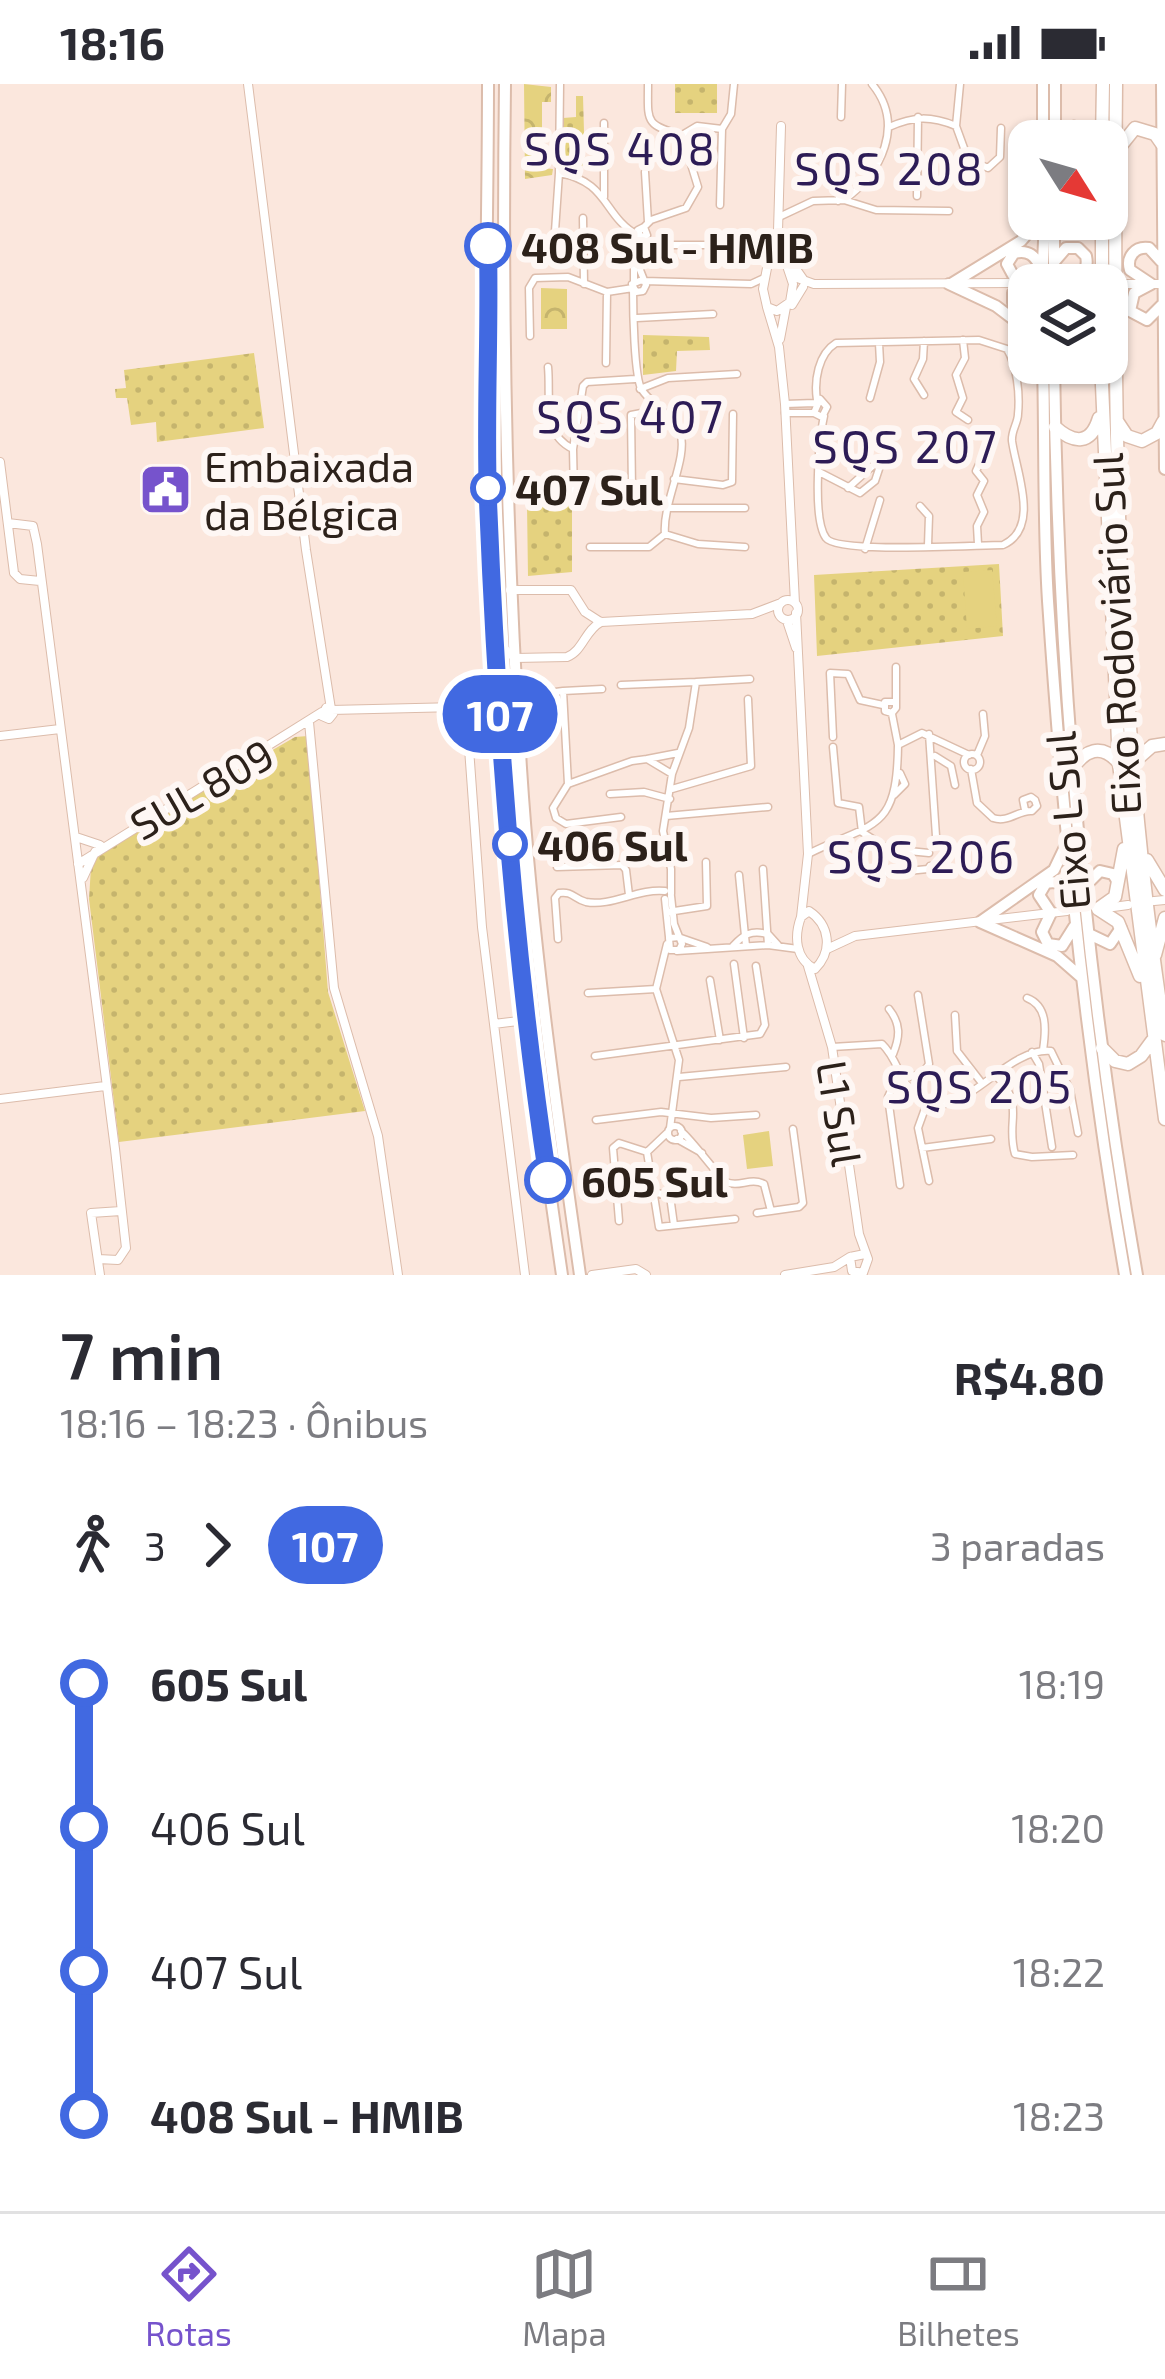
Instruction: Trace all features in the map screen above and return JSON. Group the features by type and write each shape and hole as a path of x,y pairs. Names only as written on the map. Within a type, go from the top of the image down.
{"highway":[{"path":"1101,120 1103,84"},
{"name":"Eixo Rodoviário Sul","path":"1115,120 1116,84"},
{"path":"1128,132 1135,128 1155,134 1162,144"},
{"name":"Eixo Rodoviário Sul","path":"1115,240 1116,420 1126,656 1165,1119"},
{"name":"Eixo Rodoviário Sul","path":"1101,384 1119,764 1147,992 1159,1038"},
{"path":"1055,427 1071,439 1085,440 1096,430 1102,412"},
{"path":"1116,420 1127,436 1142,441 1157,433 1163,422"},
{"path":"1136,761 1152,746 1165,744"},
{"path":"1072,769 1094,750 1107,752 1119,764"},
{"path":"1095,909 1111,903 1119,884 1126,830"},
{"path":"1142,844 1163,880"},
{"path":"1095,909 1111,915 1121,928 1147,992"},
{"path":"1153,962 1164,923"},
{"path":"1102,1048 1114,1061 1128,1064 1159,1038"}],"main road":[{"path":"488,84 490,530 495,641 526,1020 562,1275"},
{"path":"506,84 503,340 520,768 540,978 580,1275"},
{"path":"1043,84 1043,120"},
{"path":"1055,84 1055,120"},
{"path":"1162,84 1165,469"},
{"path":"488,172 497,176 504,169"},
{"path":"488,189 503,189"},
{"path":"950,284 1024,240"},
{"path":"1050,264 1066,248 1078,248 1088,264"},
{"path":"1155,284 1130,270 1130,257 1136,250 1149,248 1163,264"},
{"path":"1008,272 1014,253 1028,252 1045,264"},
{"path":"950,284 1008,315"},
{"path":"1155,284 1134,293 1130,310 1147,320 1162,304"},
{"path":"489,324 503,323"},
{"path":"488,341 496,336 503,340"},
{"name":"Eixo L Sul","path":"1043,384 1048,598 1072,898 1125,1275"},
{"name":"Eixo L Sul","path":"1054,384 1059,599 1072,769 1102,1048 1137,1275"},
{"path":"490,530 501,534 508,527"},
{"path":"491,549 502,545 508,551"},
{"path":"502,742 509,748 520,744"},
{"path":"503,767 511,763 520,768"},
{"path":"980,922 1054,870 1067,837"},
{"path":"1085,886 1100,871 1112,874 1119,884"},
{"path":"1072,898 1059,882 1046,883 1040,900 1051,913 1042,936 1053,946 1066,943 1076,924"},
{"path":"980,922 1057,956 1083,980"},
{"path":"1089,934 1110,944 1121,928"},
{"path":"520,959 530,963 538,953"},
{"path":"522,979 531,974 540,978"},
{"path":"554,1217 566,1218 572,1212"},
{"path":"556,1236 565,1231 574,1235"}],"street":[{"path":"248,84 327,713"},
{"path":"554,246 560,84"},
{"path":"648,84 652,126 682,135 698,125 722,129"},
{"path":"720,205 722,129 731,114 734,84"},
{"path":"841,117 842,84"},
{"path":"841,201 876,169 889,127 885,106 872,84"},
{"path":"960,84 956,126 968,159 988,168 1000,157 1000,128"},
{"path":"889,127 918,117 956,126"},
{"path":"916,196 918,117"},
{"path":"604,123 604,197"},
{"path":"782,126 778,231 763,289 779,347 785,408 791,578 785,620 796,650"},
{"path":"645,231 686,208 696,194 697,178 682,135"},
{"path":"841,201 844,180 860,161"},
{"path":"590,547 649,547 665,534 674,479 680,433 635,379 637,260 645,231 645,172"},
{"path":"559,173 580,178 604,197 621,221 645,231 744,244"},
{"path":"779,217 810,201 841,201 876,210 950,211"},
{"path":"583,218 584,284"},
{"path":"778,231 792,276 779,347"},
{"path":"784,252 804,284"},
{"path":"768,263 780,259 786,263"},
{"path":"792,276 804,284 1008,284"},
{"path":"530,336 533,279 568,278 607,292 661,284 751,284 763,289"},
{"path":"751,284 764,278"},
{"path":"792,294 804,284"},
{"path":"782,322 804,284"},
{"path":"1128,284 1155,284"},
{"path":"607,292 607,363"},
{"path":"767,307 777,311 787,307"},
{"path":"636,315 712,314"},
{"path":"963,340 965,358 956,375 963,398 956,412 968,420"},
{"path":"963,340 991,341 1007,349 1013,359 1018,403 1012,438 1020,471 1021,528 1003,544 834,545 824,536 819,473 817,382 821,360 830,346 963,340"},
{"path":"923,341 923,361 914,379 924,395"},
{"path":"870,398 880,343"},
{"path":"548,367 551,431 573,449"},
{"path":"640,388 668,379 737,374"},
{"path":"574,495 573,449 584,384 635,379"},
{"path":"785,408 819,402"},
{"path":"785,408 819,415"},
{"path":"632,490 631,415 657,410"},
{"path":"674,479 731,482 733,414"},
{"path":"0,462 16,577 39,578"},
{"path":"979,544 977,526 984,512 977,496 984,481 976,471 980,462"},
{"path":"848,488 872,463 879,463 875,482 860,493"},
{"path":"819,473 860,493"},
{"path":"857,483 860,493"},
{"path":"865,548 880,500"},
{"path":"920,506 928,516 928,545"},
{"path":"666,508 745,508"},
{"path":"10,526 34,528 81,890"},
{"path":"665,534 698,544 745,547"},
{"path":"510,590 571,590 581,607 601,622 752,614 789,604"},
{"path":"785,620 789,604"},
{"path":"775,945 796,936 807,887 796,650 789,604"},
{"path":"581,607 582,640"},
{"path":"752,614 785,620"},
{"path":"495,641 515,658 571,656 601,622"},
{"path":"808,854 862,832 886,812 898,771 892,713 896,667"},
{"path":"833,736 828,676 845,673 860,700 883,705"},
{"path":"621,685 750,679"},
{"path":"658,976 682,946 666,895 671,877 663,831 671,794 668,771 689,728 696,682"},
{"path":"326,689 352,712"},
{"path":"548,693 602,689"},
{"path":"563,691 568,784 553,808 558,820 566,824 621,817"},
{"path":"610,794 671,794 751,766 748,699"},
{"path":"883,705 888,700 895,702"},
{"path":"883,705 892,713"},
{"name":"SUL 809","path":"80,856 327,713 500,706"},
{"path":"466,707 480,904 525,1275"},
{"path":"983,714 985,736 964,761 971,770 974,796 988,815 1004,820 1025,811"},
{"path":"310,724 334,988 378,1136 398,1275"},
{"path":"0,736 60,728"},
{"path":"898,746 922,733 973,755"},
{"path":"928,734 936,836"},
{"path":"833,747 838,804 856,806 862,832"},
{"path":"932,754 951,766 955,785"},
{"path":"568,784 632,760 673,755"},
{"path":"647,759 668,771"},
{"path":"666,816 768,807"},
{"path":"862,832 888,849 929,853"},
{"path":"75,835 100,847 82,878"},
{"path":"808,839 823,847"},
{"path":"80,856 125,1252 122,1258 100,1265 92,1213 119,1207"},
{"path":"670,912 709,904 706,862"},
{"path":"556,867 622,866 628,895"},
{"path":"887,873 929,866"},
{"path":"764,869 768,934 775,945"},
{"path":"739,875 746,946"},
{"path":"807,887 813,913 826,932 827,949 854,936"},
{"path":"558,939 557,893 569,892 588,902 642,892 666,895"},
{"path":"1095,909 1128,905"},
{"path":"826,932 854,936 1066,911"},
{"path":"670,912 656,988 675,1045 679,1077 675,1133"},
{"path":"801,917 813,913"},
{"path":"731,948 742,935 768,934"},
{"name":"L1 Sul","path":"796,936 832,1047 859,1234 856,1255"},
{"path":"668,941 680,938 711,948"},
{"path":"668,941 676,951"},
{"path":"676,951 775,945 799,949"},
{"name":"L1 Sul","path":"818,993 827,949"},
{"path":"808,966 815,969 822,962"},
{"path":"734,964 744,1037"},
{"path":"595,1056 760,1034 765,1025 756,966"},
{"path":"710,980 720,1040"},
{"path":"588,993 656,988"},
{"path":"900,1185 888,1096 893,1086 922,1074 929,1064 918,995"},
{"path":"1027,998 1035,1001 1044,1018 1043,1050"},
{"path":"889,1009 900,1039 893,1054"},
{"path":"955,1015 957,1051 981,1082"},
{"path":"494,1024 526,1020"},
{"path":"832,1047 877,1042 893,1054 903,1080 927,1103 954,1102 1032,1051 1051,1051 1070,1090 1078,1133"},
{"path":"1032,1051 1039,1064 1052,1147"},
{"path":"679,1077 786,1067"},
{"path":"994,1074 1015,1102 1012,1145 1016,1154 1073,1155"},
{"path":"0,1099 105,1086"},
{"path":"927,1103 918,1128 928,1181"},
{"path":"596,1120 661,1112 756,1115"},
{"path":"757,1213 799,1208 803,1203 794,1129"},
{"path":"619,1221 613,1148 619,1143 649,1150 675,1133"},
{"path":"675,1133 706,1154 722,1180 764,1184 771,1211"},
{"path":"922,1148 991,1139"},
{"path":"649,1150 659,1227 735,1219"},
{"path":"653,1192 670,1196 674,1226"},
{"path":"785,1275 834,1267 856,1255"},
{"path":"834,1267 867,1269 856,1255"},
{"path":"852,1271 856,1255"},
{"path":"592,1275 636,1269 646,1275"}],"green space":[{"path":"524,84 551,87 551,102 542,102 542,168 553,169 552,175 525,179"},
{"path":"675,84 717,84 717,113 675,113"},
{"path":"576,96 583,96 585,167 563,157 563,118 576,117"},
{"path":"541,288 567,289 567,329 541,329"},
{"path":"643,335 709,337 710,350 677,351 676,371 643,375"},
{"path":"254,353 264,428 157,442 156,422 131,425 127,398 116,398 115,389 126,388 124,370"},
{"path":"572,504 572,572 528,576 527,505"},
{"path":"999,564 1003,636 817,656 814,575"},
{"path":"992,570 997,626 967,629 963,572"},
{"path":"308,736 328,992 365,1111 119,1142 89,899 91,867 104,848 295,737"},
{"path":"769,1131 773,1166 747,1169 743,1135"}],"bus line":[{"name":"107","path":"488,246 488,500 503,767 526,1020 548,1180"}],"place":[{"name":"408 Sul - HMIB","path":"488,246"},
{"name":"407 Sul","path":"488,488"},
{"name":"Embaixada da Bélgica","path":"165,489"},
{"name":"406 Sul","path":"510,844"},
{"name":"605 Sul","path":"548,1180"}],"district":[{"name":"SQS 408","path":"621,147"},
{"name":"SQS 208","path":"890,167"},
{"name":"SQS 407","path":"631,415"},
{"name":"SQS 207","path":"906,445"},
{"name":"SQS 206","path":"922,855"},
{"name":"SQS 205","path":"980,1085"}]}
